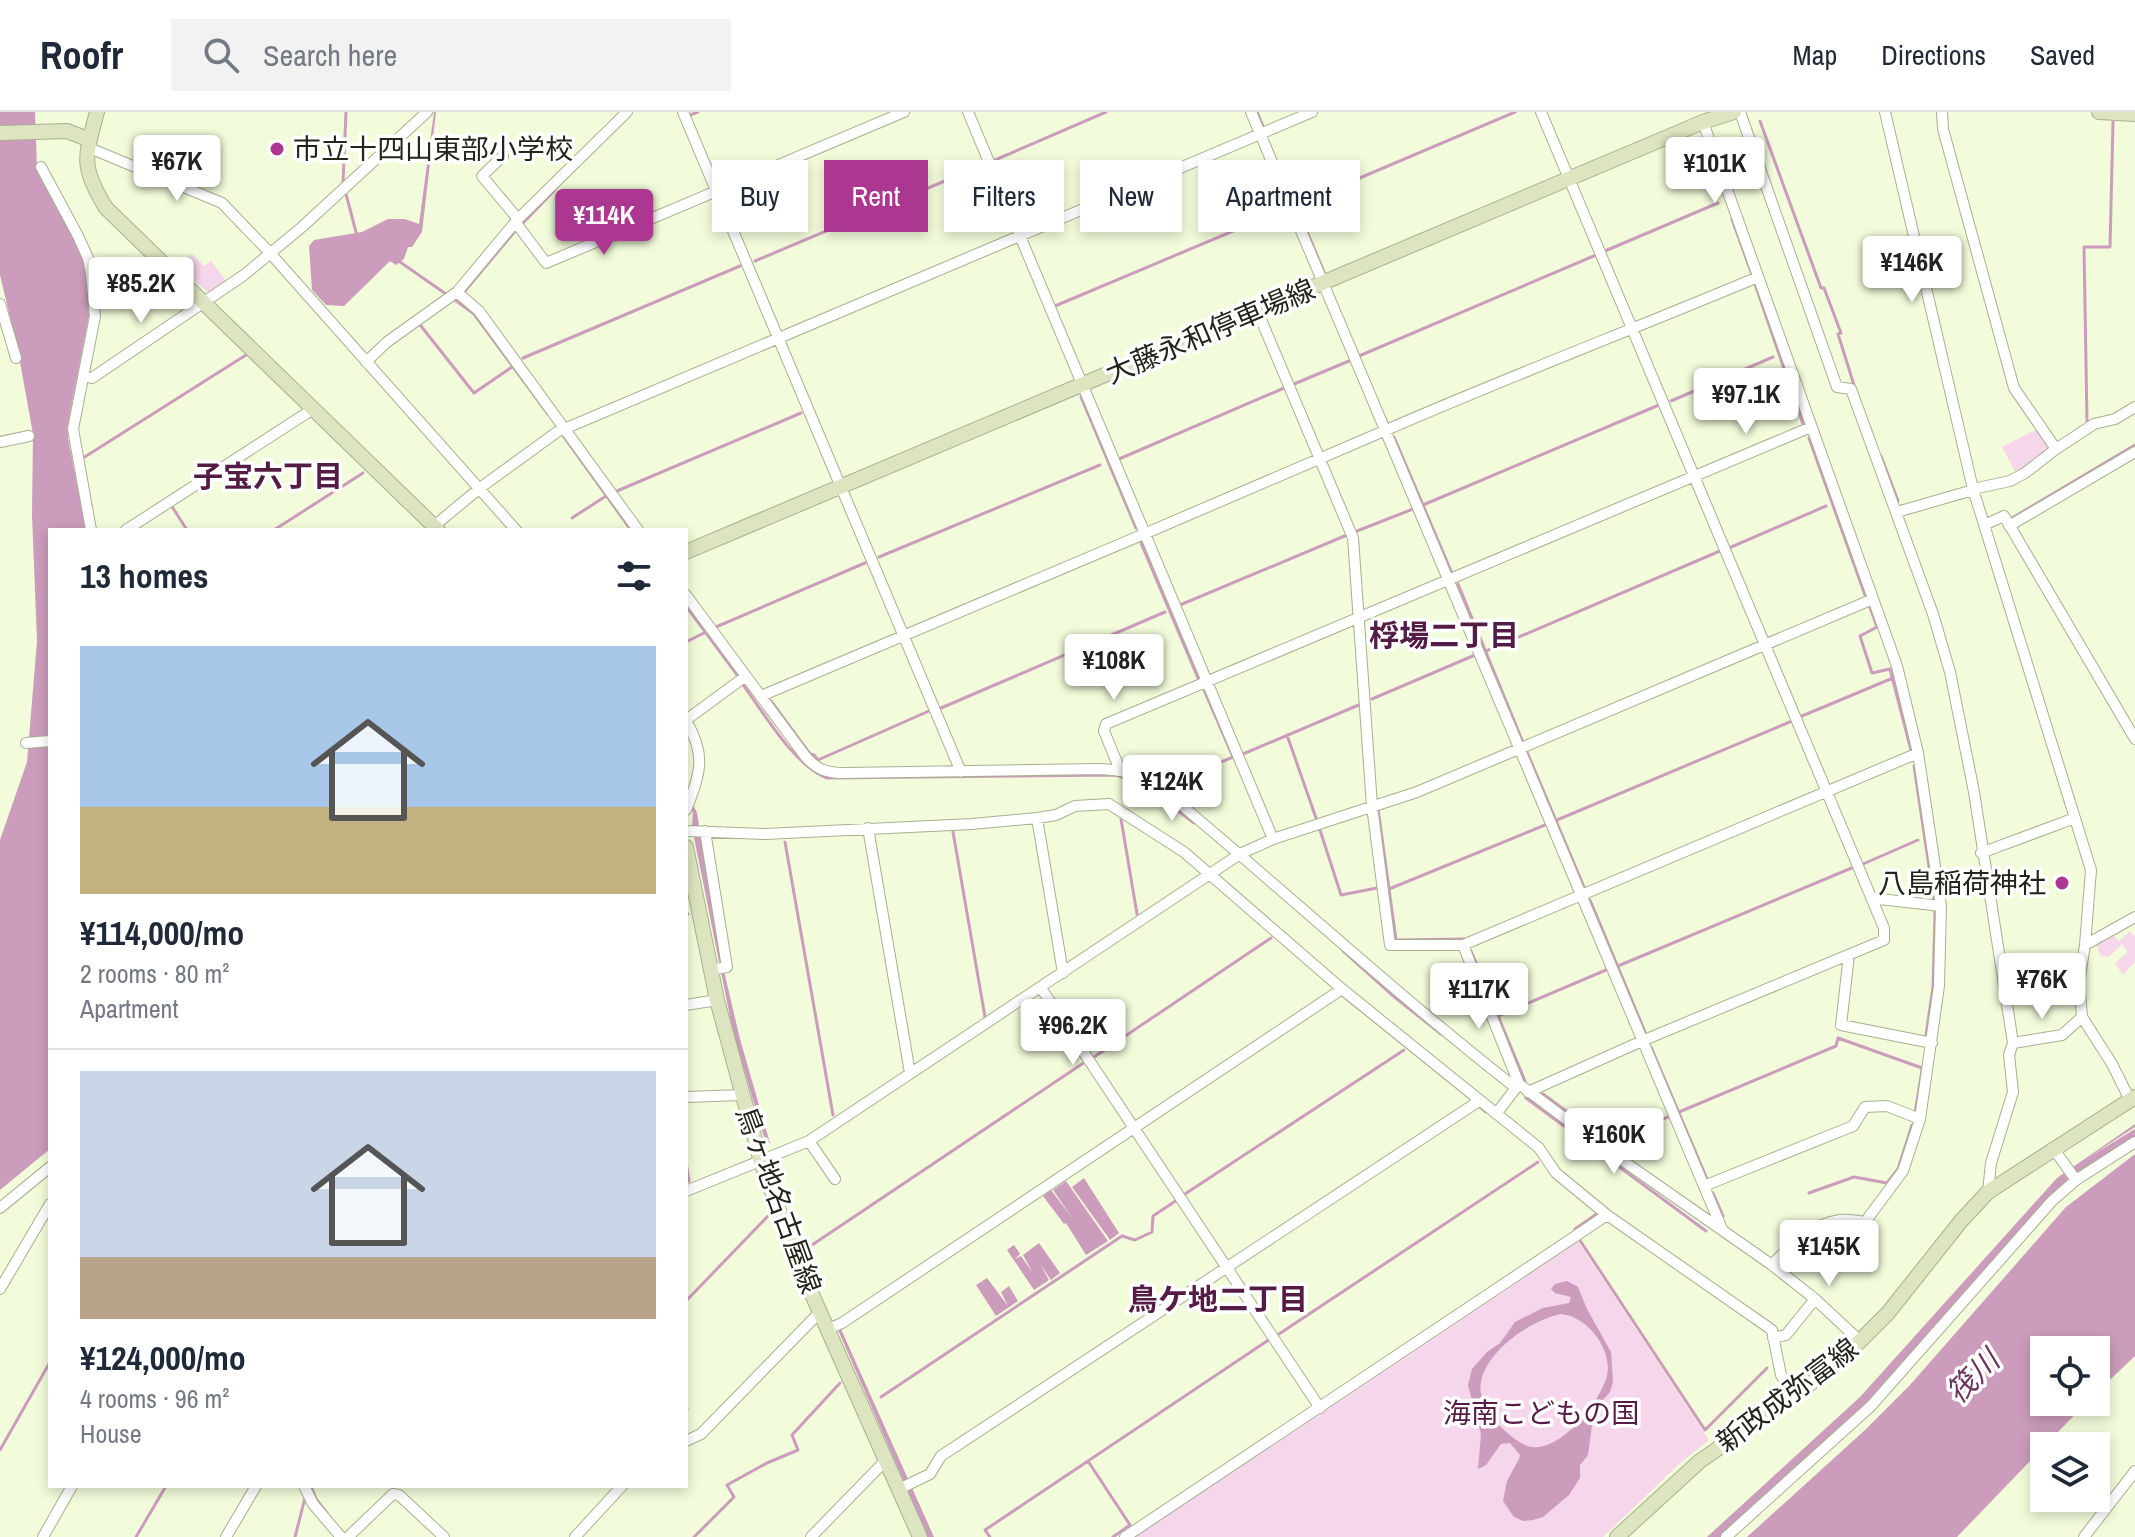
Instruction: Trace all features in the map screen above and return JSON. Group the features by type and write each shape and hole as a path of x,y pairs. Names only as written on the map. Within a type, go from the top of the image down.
{"main road":[{"path":"97,112 88,143 87,173 106,208 435,528"},
{"path":"2099,112 2135,114"},
{"name":"大藤永和停車場線","path":"688,551 1724,113"},
{"path":"0,133 67,131 88,143"},
{"name":"鳥ヶ地名古屋線","path":"688,855 717,969 717,1000 761,1162 820,1312 886,1460 904,1487 920,1537"},
{"name":"新政成弥富線","path":"1617,1537 1700,1461 1794,1396 1860,1341 1896,1304 1961,1221 1988,1192 2132,1099"}],"street":[{"path":"84,376 92,378 204,303 270,253 427,112"},
{"path":"366,362 387,342 457,292 517,221 627,112"},
{"path":"683,112 712,180"},
{"path":"792,160 904,112"},
{"path":"968,112 1273,839"},
{"path":"1251,112 1722,1229"},
{"path":"437,528 480,488 565,428 1312,112"},
{"path":"1496,1114 1521,1088 1884,940 1884,928 1541,112"},
{"path":"1740,112 1826,348 1837,387 1851,389 1933,614 1950,672 1974,792 1981,853 2013,1043 2009,1055 2013,1092 1991,1163 1988,1192"},
{"path":"1885,112 1973,490 2091,870 2079,982 2082,1017 2132,1099"},
{"path":"1942,112 1943,129 2014,388 2056,449"},
{"path":"1703,122 1897,666 1918,753 1941,906 1939,986 1932,1043 1920,1119 1903,1171 1865,1222 1839,1220 1812,1230 1792,1242 1772,1265"},
{"path":"88,143 222,203 514,528"},
{"path":"503,156 482,176 546,263 712,194"},
{"path":"41,167 88,258 95,316 73,417 73,438 91,528"},
{"path":"734,232 961,772"},
{"path":"761,696 1321,461 1384,431 1758,277"},
{"path":"457,292 479,311 637,528"},
{"path":"0,304 16,358"},
{"path":"1257,310 1353,538 1372,806 1390,945 1463,945 1918,753"},
{"path":"1897,512 2010,481 2094,424 2115,419 2135,407"},
{"path":"129,528 313,409"},
{"path":"1120,770 1104,731 1106,724 1811,427"},
{"path":"0,442 29,436"},
{"path":"2009,526 2135,452"},
{"path":"1984,525 2004,516 2135,739"},
{"path":"688,598 805,756 819,769 845,773 1120,770 1155,783 1390,986 1521,1088 1772,1265 1860,1341"},
{"path":"688,1190 809,1141 1240,854 1273,839 1417,792 1873,599"},
{"path":"688,719 746,676"},
{"path":"688,723 698,740 700,768 688,805"},
{"path":"26,743 48,741"},
{"path":"688,831 765,834 1037,818 1056,815 1075,806 1109,804 1184,852 1342,989 1539,1148 1556,1173 1607,1215 1772,1330 1781,1375 1794,1396"},
{"path":"1037,818 1063,973"},
{"path":"1981,853 2075,818"},
{"path":"868,828 910,1073"},
{"path":"704,831 727,967 717,969"},
{"path":"1871,898 1941,906"},
{"path":"2085,945 2135,917"},
{"path":"1463,945 1521,1088"},
{"path":"1849,955 1841,1025 1932,1043"},
{"path":"1041,988 1320,1408"},
{"path":"828,1329 842,1323 1342,989"},
{"path":"688,1005 717,1000"},
{"path":"2013,1043 2062,1035 2082,1017"},
{"path":"688,1097 742,1095"},
{"path":"904,1487 930,1474 941,1456 1479,1101"},
{"path":"1704,1186 1853,1126 1865,1107 1887,1106 1920,1119"},
{"path":"809,1141 835,1179"},
{"path":"1726,1537 1871,1406 2052,1201 2075,1179 2135,1142"},
{"path":"2053,1148 2075,1179"},
{"path":"0,1208 48,1169"},
{"path":"0,1289 48,1207"},
{"path":"1125,1537 1607,1215"},
{"path":"1773,1338 1786,1335 1815,1299"},
{"path":"688,1440 701,1434 820,1312"},
{"path":"811,1537 886,1460"},
{"path":"2084,1537 2135,1471"},
{"path":"43,1537 71,1488"},
{"path":"226,1537 255,1488"},
{"path":"305,1488 313,1504 341,1537"},
{"path":"575,1537 620,1488"},
{"path":"348,1537 393,1494 399,1495 444,1537"}],"green space":[{"path":"192,254 204,266 211,261 227,282 209,293 192,279 180,261"},
{"path":"2039,428 2050,450 2016,473 2002,447"},
{"path":"2130,931 2135,937 2135,961 2123,975 2115,963 2128,952 2122,944 2109,957 2101,956 2096,944 2113,935 2119,941"},
{"name":"海南こどもの国","path":"1577,1240 1709,1440 1678,1465 1603,1537 1134,1537"}],"water":[{"path":"0,112 35,112 37,167 76,241 86,267 89,316 69,418 68,438 86,528 48,528 48,1151 0,1190 0,840 27,762 37,641 32,515 33,434 0,275"},
{"path":"434,112 422,232 412,247 408,247 404,259 396,265 390,261 344,306 326,305 312,290 309,246 314,240 362,232 388,219 405,219 419,224"},
{"path":"688,794 697,813 724,971 770,1143 766,1144 733,1032 692,827 693,813"},
{"path":"2135,1124 2135,1127 2086,1159 2135,1129 2135,1136 2074,1176 1866,1404 1721,1537 1707,1537 1860,1397 2057,1178"},
{"name":"筏川","path":"2135,1154 2135,1356 2110,1380 2110,1336 2030,1336 2030,1416 2074,1416 2058,1432 2030,1432 2030,1461 1957,1537 1747,1537 1910,1385 2066,1207"},
{"path":"1084,1178 1119,1233 1110,1240 1072,1187"},
{"path":"1066,1181 1108,1241 1086,1255 1066,1223 1043,1196 1051,1190 1073,1219 1053,1190"},
{"path":"1039,1243 1060,1273 1051,1280 1040,1264 1049,1280 1034,1290 1007,1250 1014,1245 1020,1254 1015,1259 1021,1256 1033,1273 1023,1255"},
{"path":"987,1278 1008,1306 1001,1292 1009,1286 1018,1301 996,1316 976,1285"},
{"path":"1567,1281 1578,1287 1611,1352 1613,1382 1610,1392 1594,1410 1588,1455 1580,1465 1580,1478 1569,1495 1543,1517 1523,1521 1514,1517 1503,1501 1507,1481 1520,1455 1510,1443 1501,1444 1486,1465 1478,1469 1481,1434 1468,1385 1472,1369 1500,1343 1515,1322 1543,1308 1569,1303 1571,1297 1551,1289 1555,1284","holes":["1561,1314 1589,1327 1602,1345 1608,1366 1607,1376 1585,1415 1561,1438 1548,1445 1535,1447 1523,1444 1500,1426 1487,1409 1481,1391 1485,1370 1501,1348 1524,1330 1549,1317"]},
{"path":"841,1329 934,1537 928,1537 838,1330"}],"waterway":[{"path":"343,182 346,112"},
{"path":"690,115 698,112"},
{"path":"995,160 1106,112"},
{"path":"1257,112 1263,126"},
{"path":"1360,178 1515,112"},
{"path":"1760,121 1821,288 1824,288 1841,333 1838,334 1854,385"},
{"path":"2087,421 2084,247 2110,247 2113,122"},
{"path":"755,261 944,181"},
{"path":"523,223 554,191"},
{"path":"346,194 357,236"},
{"path":"1605,251 1718,203"},
{"path":"1732,219 1751,272"},
{"path":"465,291 516,230"},
{"path":"1055,306 1231,232"},
{"path":"1307,232 1324,272"},
{"path":"1359,356 1596,255"},
{"path":"400,262 446,294"},
{"path":"523,358 740,266"},
{"path":"1755,284 1803,424"},
{"path":"455,300 474,314 548,414"},
{"path":"421,326 474,393 512,367"},
{"path":"83,458 246,355"},
{"path":"1671,401 1773,357"},
{"path":"1294,384 1349,361"},
{"path":"1119,459 1284,388"},
{"path":"1081,397 1136,528"},
{"path":"1423,505 1659,405"},
{"path":"617,491 801,413"},
{"path":"562,434 630,528"},
{"path":"1394,437 1451,571"},
{"path":"1809,438 1865,595"},
{"path":"2012,518 2135,445"},
{"path":"1881,456 1898,501"},
{"path":"879,557 1100,465"},
{"path":"277,528 363,473"},
{"path":"572,518 606,496"},
{"path":"171,505 186,528"},
{"path":"1729,548 1826,506"},
{"path":"1357,531 1413,509"},
{"path":"1180,605 1347,535"},
{"path":"1141,543 1198,678"},
{"path":"1486,651 1720,551"},
{"path":"716,627 865,563"},
{"path":"1458,584 1522,740"},
{"path":"1869,605 1877,627 1860,636 1872,673 1890,669 1911,750"},
{"path":"688,609 738,676"},
{"path":"941,708 1165,612"},
{"path":"688,641 704,633"},
{"path":"1372,699 1475,655"},
{"path":"1802,716 1893,678"},
{"path":"741,682 791,750 802,762 827,778 1117,775 1148,788 1194,823"},
{"path":"1169,784 1233,757 1204,690"},
{"path":"771,701 810,754 818,760 929,711"},
{"path":"1243,754 1361,704"},
{"path":"1557,820 1792,721"},
{"path":"1287,735 1316,818"},
{"path":"1527,752 1584,887"},
{"path":"1914,766 1934,900"},
{"path":"1378,809 1396,940 1464,939"},
{"path":"1121,819 1137,914"},
{"path":"1389,889 1545,825"},
{"path":"1320,830 1341,895 1377,888"},
{"path":"953,832 985,1017"},
{"path":"1863,864 1918,840"},
{"path":"785,842 833,1115"},
{"path":"1618,966 1854,867"},
{"path":"1590,900 1645,1032"},
{"path":"1926,1035 1933,987 1935,911"},
{"path":"1094,1057 1271,938"},
{"path":"1343,951 1441,1034"},
{"path":"1471,951 1525,1081"},
{"path":"1498,1016 1606,970"},
{"path":"1342,995 1470,1098"},
{"path":"1679,1112 1836,1046 1838,1038 1922,1068"},
{"path":"1651,1047 1707,1179"},
{"path":"1185,1194 1404,1050"},
{"path":"809,1247 1085,1062"},
{"path":"1915,1113 1922,1070"},
{"path":"1543,1094 1607,1141 1668,1117"},
{"path":"1526,1098 1706,1231"},
{"path":"1480,1107 1486,1112"},
{"path":"1809,1193 1854,1177 1887,1183 1898,1169 1912,1125"},
{"path":"1279,1334 1538,1162"},
{"path":"688,1175 689,1181"},
{"path":"1713,1193 1723,1216"},
{"path":"881,1397 1122,1236 1135,1240 1152,1232 1153,1216 1177,1200"},
{"path":"1575,1229 1598,1213"},
{"path":"688,1299 768,1216"},
{"path":"1579,1239 1705,1430 1767,1368"},
{"path":"990,1537 985,1530 1270,1339"},
{"path":"0,1450 48,1366"},
{"path":"694,1537 734,1497 727,1485 798,1450 792,1435 840,1383"},
{"path":"1088,1461 1130,1525 1113,1537"},
{"path":"136,1537 165,1488"},
{"path":"312,1488 327,1513"},
{"path":"295,1537 305,1498"}],"place":[{"name":"市立十四山東部小学校","path":"277,149"},
{"name":"八島稲荷神社","path":"2062,883"}],"district":[{"name":"子宝六丁目","path":"268,477"},
{"name":"桴場二丁目","path":"1444,636"},
{"name":"鳥ケ地二丁目","path":"1218,1300"}]}
